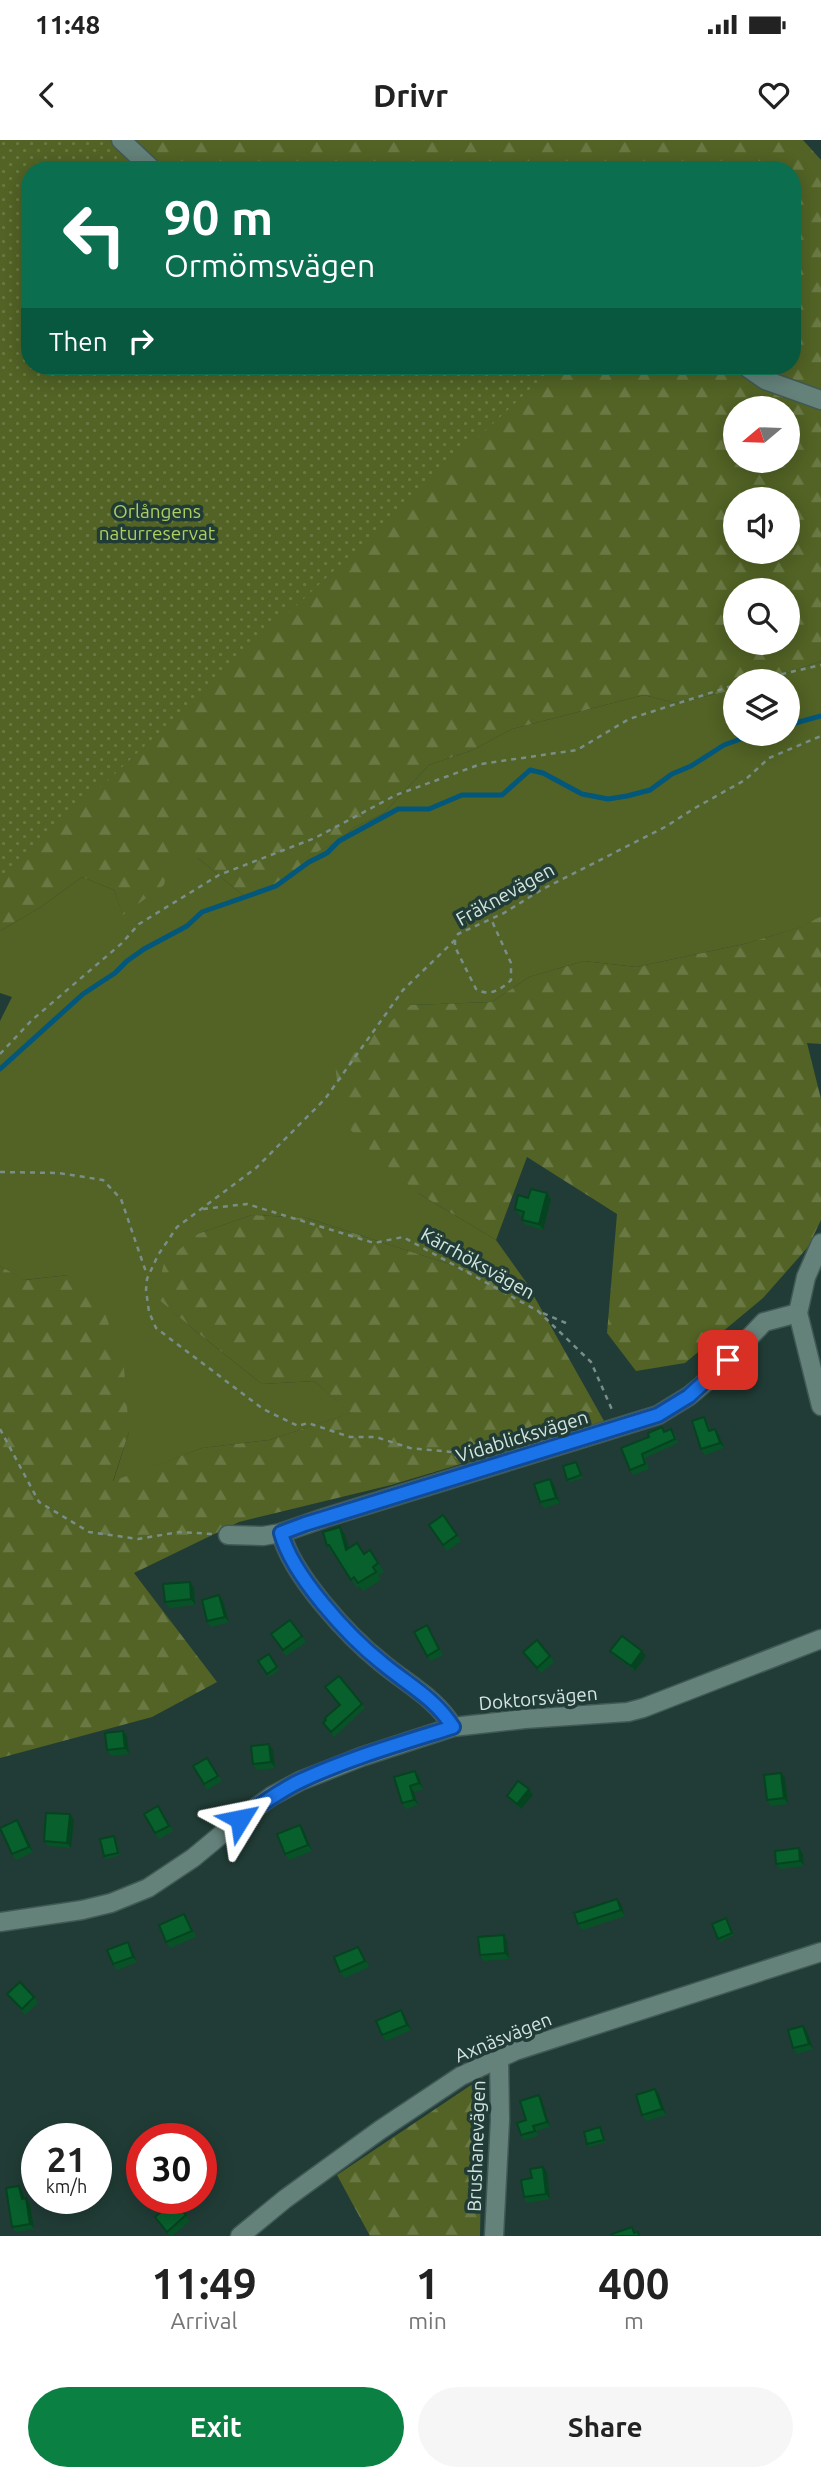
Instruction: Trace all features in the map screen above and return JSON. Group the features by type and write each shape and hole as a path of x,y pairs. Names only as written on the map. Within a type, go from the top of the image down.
{"street":[{"path":"121,140 143,161"},
{"path":"758,375 821,400"},
{"path":"821,1243 806,1277 798,1313 821,1406"},
{"name":"Vidablicksvägen","path":"228,1535 263,1536 281,1533 658,1415 676,1406 712,1377 764,1322 798,1313"},
{"path":"281,1533 284,1546 303,1576 342,1625 383,1664 443,1710 453,1727"},
{"name":"Doktorsvägen","path":"0,1922 82,1910 121,1900 166,1878 272,1796 300,1781 361,1756 453,1727 628,1712 821,1639"},
{"name":"Axnäsvägen","path":"240,2236 285,2199 441,2087 499,2058 551,2038 821,1952"},
{"name":"Brushanevägen","path":"494,2236 500,2120 499,2058"}],"path":[{"path":"800,670 821,665"},
{"path":"0,1054 32,1020 122,943 139,924 219,874 315,838 396,795 481,764 577,750 629,719 723,689"},
{"name":"Fräknevägen","path":"148,1277 158,1255 177,1227 256,1168 325,1099 403,990 458,934 665,827 745,780 769,758 821,736"},
{"path":"455,940 458,955 476,989 487,993 505,986 511,980 512,963 491,919"},
{"path":"0,1172 59,1173 103,1180 121,1199 148,1277 146,1290 149,1312 156,1328 263,1409 298,1426 308,1423 350,1437 376,1437 410,1448 452,1452 473,1474"},
{"name":"Kärrhöksvägen","path":"202,1209 247,1204 374,1243 403,1237 538,1311 566,1322"},
{"name":"Kärrhöksvägen","path":"538,1311 592,1362 620,1427"},
{"path":"0,1429 39,1502 89,1532 138,1539 179,1532 228,1535"}],"green space":[{"path":"0,140 803,140 821,160 821,661 799,669 723,669 723,693 675,703 644,695 512,729 473,750 429,765 384,813 353,828 339,841 307,857 294,873 276,886 245,897 198,858 170,858 164,885 123,915 114,890 82,877 41,907 0,931"},
{"name":"Orlångens naturreservat","path":"0,140 103,140 127,161 21,161 21,375 545,375 0,880"},
{"path":"821,661 821,916 802,927 744,944 636,967 584,961 529,977 492,1002 411,1005 418,1193 496,1240 526,1282 480,1274 307,1218 252,1215 197,1234 157,1297 262,1384 314,1381 352,1413 269,1440 202,1448 113,1482 129,1432 68,1275 24,1280 0,1266 0,1021 12,997 0,993 0,931 41,907 82,877 114,890 123,914 170,858 198,858 245,897 294,873 306,857 339,841 353,828 384,813 429,765 473,750 512,729 644,695 675,703 723,693 723,746 800,746 799,669"},
{"path":"821,916 821,1044 807,1043 821,1099 821,1220 808,1247 763,1298 685,1363 636,1371 607,1333 617,1214 527,1157 496,1240 418,1193 343,1122 335,1066 411,1005 492,1002 529,977 584,961 636,967 744,944 801,927"},
{"path":"252,1215 307,1218 480,1274 526,1282 604,1421 391,1485 239,1522 134,1573 217,1682 152,1717 0,1758 0,1266 25,1280 68,1275 98,1293 124,1368 129,1432 113,1481 202,1448 269,1440 351,1413 314,1381 262,1384 156,1297 164,1263 197,1234"},
{"path":"483,2077 480,2236 370,2236 337,2175"}],"building":[{"path":"531,1189 547,1193 539,1224 522,1220 524,1212 515,1209 518,1195 528,1198"},
{"path":"704,1417 709,1431 715,1429 720,1443 701,1449 692,1421"},
{"path":"662,1427 664,1432 671,1429 675,1439 642,1454 645,1464 630,1470 621,1448 649,1437 648,1433"},
{"path":"576,1462 581,1475 567,1480 563,1466"},
{"path":"550,1479 556,1498 540,1502 534,1484"},
{"path":"443,1515 457,1535 443,1545 429,1525"},
{"path":"340,1527 346,1550 357,1543 364,1554 370,1550 378,1563 373,1567 376,1572 358,1583 354,1577 351,1580 329,1545 327,1546 323,1532"},
{"path":"190,1582 191,1599 165,1602 163,1584"},
{"path":"219,1595 225,1617 207,1621 202,1600"},
{"path":"290,1620 302,1636 283,1650 271,1634"},
{"path":"427,1625 439,1649 427,1656 414,1632"},
{"path":"622,1636 642,1651 631,1666 610,1651"},
{"path":"537,1640 550,1656 537,1668 523,1652"},
{"path":"269,1654 277,1667 267,1674 258,1661"},
{"path":"339,1676 362,1704 331,1732 323,1723 340,1705 325,1687"},
{"path":"123,1731 125,1748 107,1750 105,1733"},
{"path":"269,1744 271,1762 253,1764 251,1746"},
{"path":"207,1758 218,1776 204,1784 193,1766"},
{"path":"415,1771 419,1783 410,1786 414,1800 402,1803 394,1777"},
{"path":"781,1773 784,1798 767,1800 764,1775"},
{"path":"518,1781 529,1789 517,1804 507,1796"},
{"path":"158,1806 169,1826 155,1833 144,1814"},
{"path":"46,1813 70,1814 67,1843 44,1841"},
{"path":"17,1820 29,1847 12,1854 0,1828"},
{"path":"300,1825 308,1845 285,1854 277,1834"},
{"path":"114,1836 118,1853 104,1856 100,1839"},
{"path":"799,1848 800,1861 776,1864 775,1851"},
{"path":"617,1899 621,1910 578,1924 574,1913"},
{"path":"184,1914 192,1931 166,1942 159,1925"},
{"path":"726,1918 732,1933 718,1939 712,1924"},
{"path":"504,1935 505,1953 480,1955 478,1937"},
{"path":"128,1942 133,1957 113,1964 107,1950"},
{"path":"358,1947 365,1961 340,1972 334,1957"},
{"path":"20,1982 34,1997 22,2009 7,1994"},
{"path":"401,2010 407,2025 382,2035 376,2021"},
{"path":"803,2026 809,2044 793,2048 788,2030"},
{"path":"655,2089 662,2109 642,2115 636,2095"},
{"path":"539,2095 547,2122 533,2126 535,2131 521,2135 517,2123 526,2120 520,2101"},
{"path":"600,2127 604,2140 587,2144 584,2132"},
{"path":"543,2167 546,2194 524,2197 521,2180 532,2178 530,2169"},
{"path":"19,2186 21,2214 28,2214 30,2224 12,2227 6,2188"},
{"path":"159,2214 186,2215 167,2232 155,2217"},
{"path":"632,2227 634,2233 638,2232 639,2236 612,2234"}],"waterway":[{"path":"800,722 821,716"},
{"path":"0,1069 83,994 144,949 187,926 202,912 276,886 309,862 327,853 339,841 398,809 429,809 462,795 502,795 530,770 543,773 582,794 608,799 627,796 650,790 672,774 691,766 723,746"}],"route":[{"path":"240,1819 272,1796 300,1781 361,1756 453,1727 443,1710 356,1641 303,1576 284,1546 281,1533 658,1415 689,1396 728,1360"}]}
